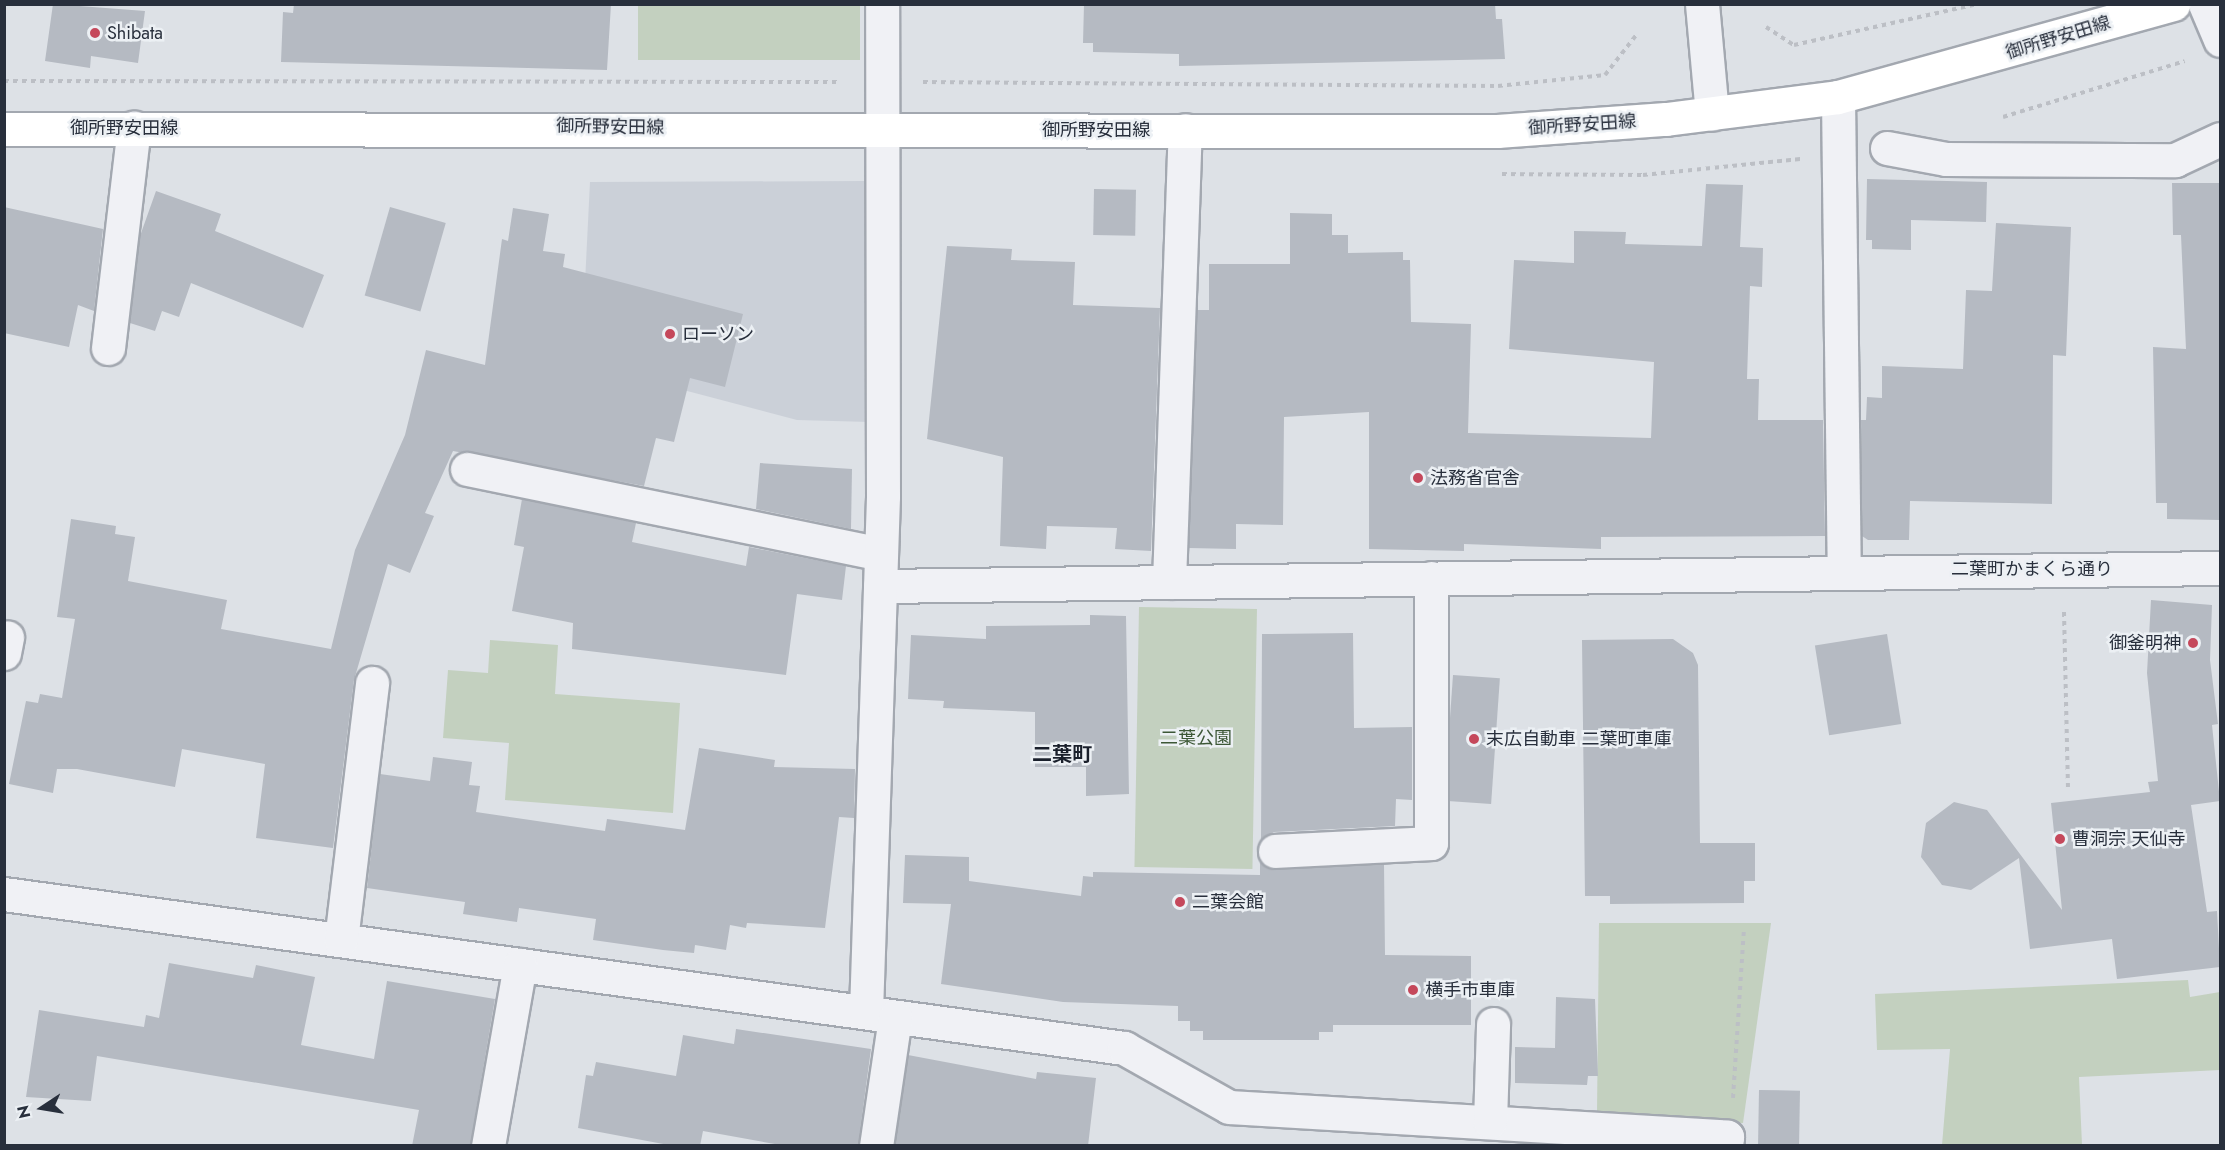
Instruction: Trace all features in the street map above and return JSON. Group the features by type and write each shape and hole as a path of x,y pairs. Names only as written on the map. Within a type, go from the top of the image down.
{"main road":[{"name":"御所野安田線","path":"4,129 1497,131 1712,114 1838,97 2173,4"}],"street":[{"path":"876,1146 881,1015 882,4"},
{"path":"1702,4 1712,114"},
{"path":"2205,4 2209,48"},
{"path":"1838,97 1843,154 1844,571"},
{"path":"108,348 134,128"},
{"path":"1169,582 1185,130"},
{"path":"1887,148 1946,159 2175,160 2220,140"},
{"path":"467,469 880,554"},
{"name":"二葉町かまくら通り","path":"880,586 1844,571 2220,568"},
{"path":"1275,851 1431,843 1431,578"},
{"path":"341,940 372,683"},
{"path":"4,894 1124,1048 1229,1107 1490,1122 1726,1141"},
{"path":"488,1146 520,965"},
{"path":"1490,1122 1493,1024"}],"path":[{"path":"1766,27 1794,45 1978,4"},
{"path":"4,81 882,82 1498,86 1605,75 1637,34"},
{"path":"1994,119 2209,48"},
{"path":"1643,175 1843,154"},
{"path":"2063,569 2068,791"},
{"path":"1726,1141 1737,1076 1744,930"}],"shaded area":[{"path":"866,181 870,422 797,420 581,363 590,182"}],"green space":[{"path":"638,5 860,5 860,60 638,60"},
{"name":"二葉公園","path":"1139,607 1257,609 1252,869 1134,867"},
{"path":"490,640 558,645 555,694 680,703 673,813 505,800 509,743 443,738 448,670 488,673"},
{"path":"1599,923 1771,923 1743,1123 1597,1114"},
{"path":"2188,980 2190,997 2220,992 2220,1070 2079,1077 2082,1145 1942,1145 1950,1049 1877,1050 1875,994"}],"building":[{"name":"Shibata","path":"53,4 145,11 138,63 91,56 90,68 45,61"},
{"path":"294,4 611,4 607,70 281,62 283,12 293,13"},
{"path":"1084,4 1495,4 1496,19 1502,19 1505,59 1179,66 1179,54 1093,52 1093,43 1083,43"},
{"path":"1867,179 1987,182 1986,222 1911,220 1911,250 1872,249 1872,240 1866,240"},
{"path":"2172,183 2220,183 2220,520 2167,519 2167,503 2156,503 2153,347 2186,349 2181,235 2173,235"},
{"path":"1706,184 1743,185 1740,247 1763,248 1762,287 1750,286 1747,379 1759,379 1758,420 1823,420 1825,536 1601,537 1601,549 1464,544 1464,551 1369,549 1369,412 1284,417 1283,525 1236,524 1236,549 1189,548 1197,310 1209,310 1209,264 1290,264 1290,213 1332,214 1332,235 1348,235 1348,253 1403,252 1403,260 1410,260 1411,322 1471,324 1468,433 1651,438 1654,362 1509,349 1514,260 1574,263 1574,231 1626,232 1625,244 1702,246"},
{"path":"1094,189 1136,190 1135,236 1093,235"},
{"path":"156,191 221,214 215,231 324,275 303,328 191,283 179,317 162,311 155,331 130,323 140,236"},
{"path":"4,207 103,229 94,311 78,305 69,347 4,333"},
{"path":"390,207 446,223 420,311 365,295"},
{"path":"513,208 549,214 543,251 565,254 563,267 743,314 725,387 690,378 674,442 656,438 644,486 453,451 425,513 434,516 410,573 388,564 354,680 333,848 256,838 265,764 182,749 175,787 77,769 57,769 53,793 9,784 26,701 38,703 40,694 62,698 75,619 57,617 71,519 116,526 115,534 135,537 128,581 227,600 221,629 331,649 355,550 405,435 426,350 485,365 502,239 508,241"},
{"path":"1996,223 2071,227 2066,356 2053,355 2052,504 1910,501 1909,540 1868,540 1862,536 1861,420 1866,420 1867,397 1882,398 1882,366 1963,369 1966,290 1992,291"},
{"path":"947,246 1012,249 1011,260 1075,262 1073,305 1160,308 1151,551 1115,549 1117,528 1047,526 1046,549 1000,546 1003,457 927,439"},
{"path":"760,463 852,469 851,529 756,509"},
{"path":"522,499 636,523 632,542 746,566 749,547 846,566 842,600 797,594 786,675 572,649 573,623 512,611 524,547 514,545"},
{"name":"曹洞宗 天仙寺","path":"2151,600 2212,605 2210,660 2218,724 2212,725 2220,801 2191,805 2207,912 2217,911 2220,967 2117,979 2112,939 2030,949 2019,858 1971,890 1942,885 1921,857 1926,823 1954,802 1987,810 2062,910 2051,803 2150,792 2148,782 2158,781 2147,673"},
{"path":"1090,615 1126,616 1129,794 1086,796 1086,767 1035,767 1035,712 943,708 944,701 908,699 911,635 986,639 986,626 1090,625"},
{"path":"1353,633 1354,728 1412,727 1412,800 1396,799 1395,826 1274,832 1261,840 1262,634"},
{"path":"1887,634 1901,724 1829,735 1815,645"},
{"path":"1673,639 1693,653 1698,665 1700,843 1755,843 1755,881 1744,881 1744,903 1610,904 1610,896 1585,896 1582,640"},
{"name":"末広自動車 二葉町車庫","path":"1453,675 1500,678 1491,804 1444,801"},
{"path":"699,748 775,760 774,767 855,769 854,818 839,817 825,928 747,923 746,928 730,925 726,950 695,945 694,953 593,940 596,919 519,908 517,922 463,914 465,902 367,888 380,774 430,781 433,757 472,762 469,785 480,786 476,812 605,831 607,819 685,830"},
{"path":"905,855 969,857 969,881 1081,896 1083,876 1093,877 1093,872 1260,875 1260,862 1276,870 1384,864 1385,955 1471,956 1471,1025 1333,1025 1333,1032 1319,1032 1319,1040 1203,1040 1203,1031 1190,1031 1190,1021 1178,1021 1178,1006 1063,1002 941,984 951,904 903,903"},
{"path":"169,963 253,978 256,965 315,977 301,1045 374,1059 387,981 495,999 470,1146 412,1146 419,1110 97,1056 91,1101 26,1097 39,1010 144,1027 146,1015 159,1018"},
{"path":"1556,997 1595,999 1598,1076 1588,1076 1587,1085 1515,1083 1515,1047 1555,1048"},
{"path":"736,1029 871,1049 858,1146 786,1146 703,1131 700,1146 674,1146 578,1128 586,1075 593,1076 596,1062 676,1076 683,1035 734,1044"},
{"path":"908,1055 1036,1079 1037,1072 1096,1078 1088,1146 895,1146"},
{"path":"1759,1090 1800,1091 1799,1146 1758,1146"}],"place":[{"name":"Shibata","path":"95,33"},
{"name":"ローソン","path":"670,334"},
{"name":"法務省官舎","path":"1418,478"},
{"name":"御釜明神","path":"2193,643"},
{"name":"末広自動車 二葉町車庫","path":"1474,739"},
{"name":"曹洞宗 天仙寺","path":"2060,839"},
{"name":"二葉会館","path":"1180,902"},
{"name":"横手市車庫","path":"1413,990"}],"district":[{"name":"二葉町","path":"1062,754"}]}
